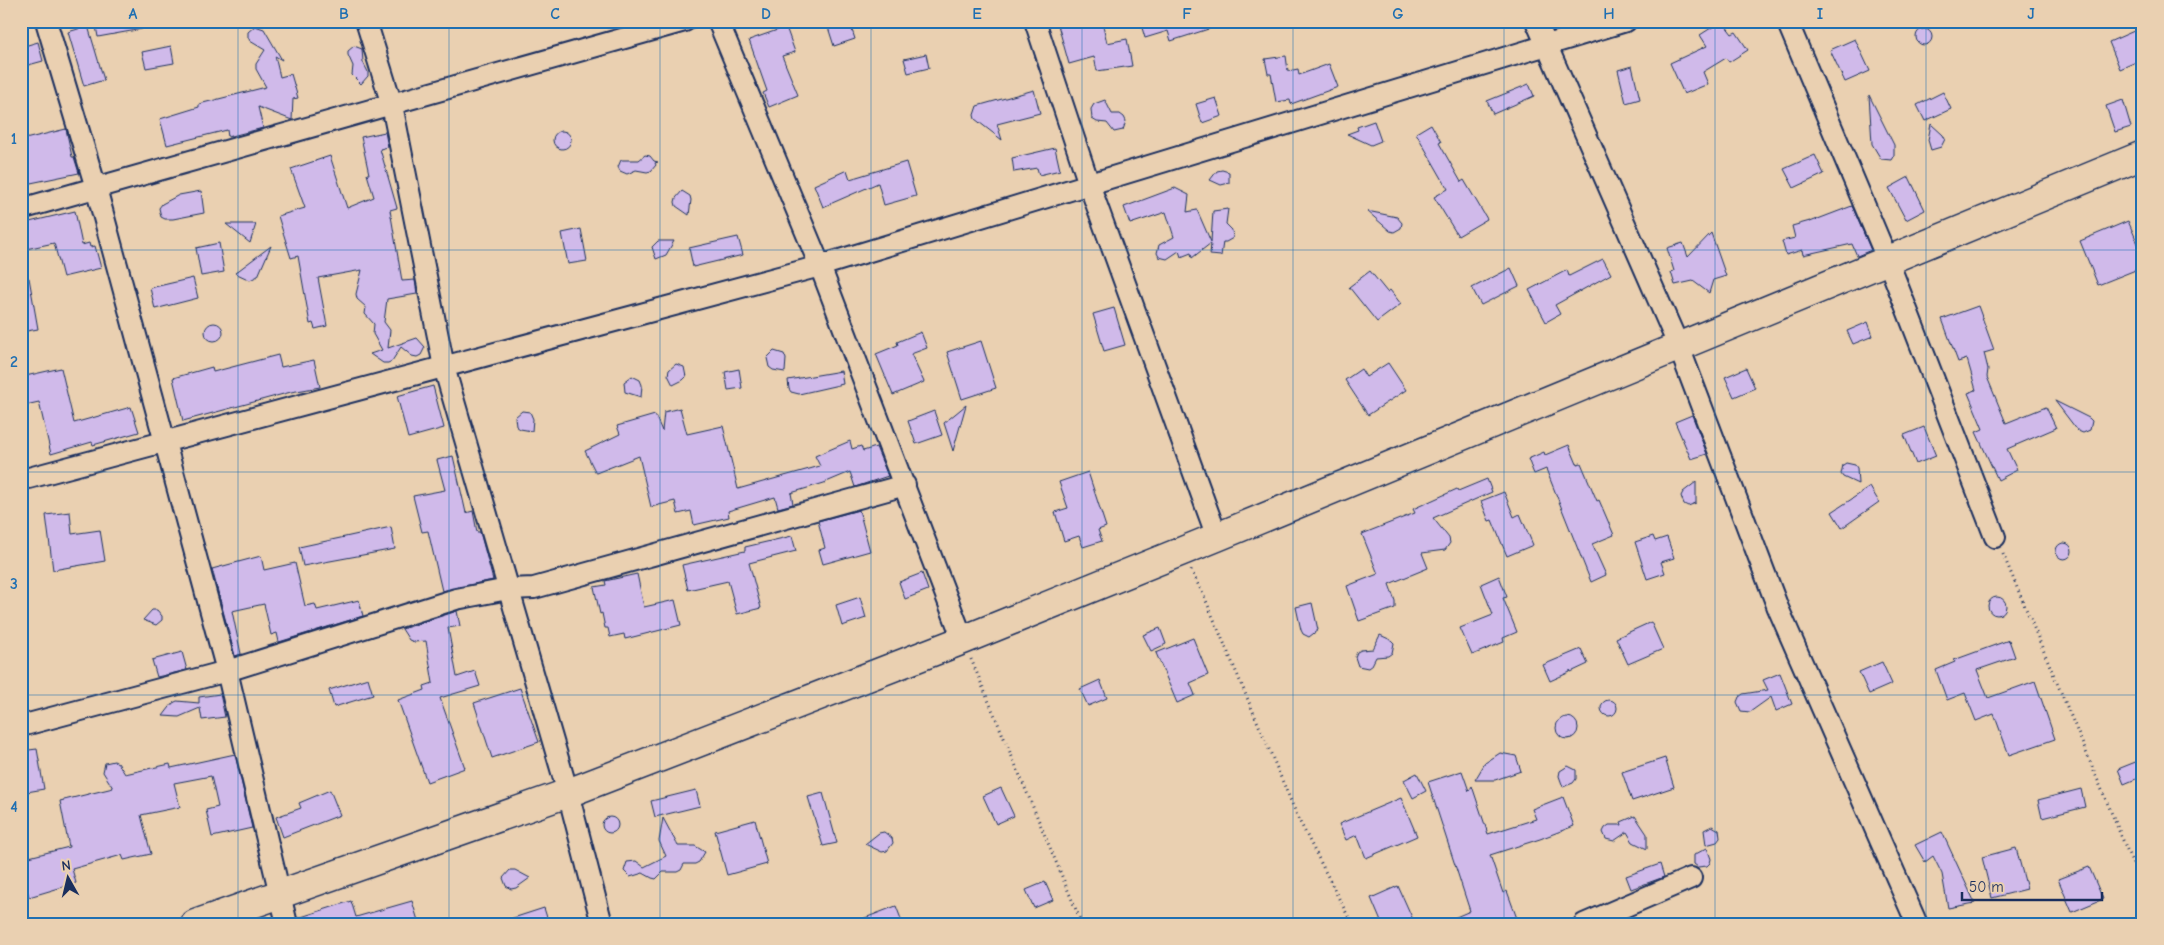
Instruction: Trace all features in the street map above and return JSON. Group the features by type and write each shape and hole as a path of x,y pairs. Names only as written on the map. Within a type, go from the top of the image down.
{"main road":[{"path":"195,924 568,793 963,640 1217,538 2143,156"}],"street":[{"path":"46,21 96,188 227,671 287,924"},
{"path":"366,21 392,105 444,367 568,793 602,924"},
{"path":"21,209 685,21"},
{"path":"718,21 820,266 963,640"},
{"path":"1035,21 1089,184 1217,538"},
{"path":"1536,21 1679,347 1778,608 1917,924"},
{"path":"29,478 820,266 1626,21"},
{"path":"1787,21 1888,261 1995,537"},
{"path":"21,726 227,671 456,599 508,589 534,588 905,485"},
{"path":"1584,924 1691,878"}],"path":[{"path":"1995,537 2143,888"},
{"path":"1181,552 1204,596 1299,820 1352,924"},
{"path":"963,640 1082,924"}],"building":[{"path":"95,21 141,21 142,29 98,37"},
{"path":"826,21 849,21 855,39 834,46"},
{"path":"1074,21 1102,21 1107,43 1127,39 1132,66 1097,71 1094,57 1069,64 1058,25"},
{"path":"1140,21 1221,21 1221,25 1171,41 1168,31 1145,38"},
{"path":"1722,21 1732,34 1736,32 1748,50 1729,62 1726,58 1703,72 1708,84 1684,94 1670,63 1707,46 1700,35"},
{"path":"88,26 104,80 84,86 68,32"},
{"path":"255,26 264,29 282,60 275,56 280,77 291,74 298,98 293,99 292,120 258,107 263,128 228,137 227,130 167,145 160,119 199,107 199,104 266,87 256,69 256,64 265,50 250,41 248,37 248,32"},
{"path":"786,27 795,52 782,56 798,95 769,107 763,93 767,91 749,40"},
{"path":"2143,27 2143,59 2120,69 2109,42"},
{"path":"1924,29 1930,31 1932,37 1930,43 1924,45 1918,43 1916,37 1918,31"},
{"path":"1855,39 1870,71 1845,82 1830,50"},
{"path":"38,42 43,61 21,67 21,47"},
{"path":"171,46 174,63 146,68 142,52"},
{"path":"354,46 362,49 363,62 368,72 368,76 361,84 352,75 353,66 348,55 348,51"},
{"path":"926,54 929,68 908,73 904,59"},
{"path":"1286,56 1288,71 1298,69 1299,75 1329,64 1338,87 1291,104 1290,100 1276,102 1271,74 1268,74 1265,59"},
{"path":"1632,66 1640,99 1626,103 1618,70"},
{"path":"1529,84 1534,96 1493,114 1487,101"},
{"path":"1034,90 1040,113 997,124 1002,140 975,119 974,115 977,106"},
{"path":"1943,92 1951,109 1925,121 1917,105"},
{"path":"1869,95 1894,145 1894,155 1891,160 1881,159 1872,144"},
{"path":"1216,98 1222,116 1202,123 1196,104"},
{"path":"1105,100 1112,114 1120,114 1124,117 1126,121 1123,130 1114,132 1107,123 1097,122 1092,119 1091,109 1094,104"},
{"path":"2123,100 2131,127 2115,132 2106,106"},
{"path":"1374,121 1381,141 1371,145 1347,134 1358,130 1357,127"},
{"path":"1431,124 1441,142 1439,143 1461,182 1464,180 1487,219 1458,236 1434,197 1448,189 1416,133"},
{"path":"1931,124 1945,139 1941,147 1931,150 1928,140"},
{"path":"66,129 72,157 74,157 79,173 21,185 21,140"},
{"path":"562,131 568,134 571,140 568,146 562,149 556,146 553,140 556,134"},
{"path":"385,132 388,147 380,149 397,208 390,210 402,281 415,280 417,294 387,299 384,322 390,330 388,348 417,338 425,347 421,355 417,357 412,356 401,347 392,361 388,363 383,363 370,354 382,350 373,334 374,324 365,314 366,307 357,299 356,294 362,270 318,278 327,326 315,329 313,323 310,324 298,256 291,258 278,216 305,208 291,169 330,156 347,208 374,197 367,174 369,174 361,137"},
{"path":"1055,148 1060,170 1039,175 1037,168 1014,172 1012,158"},
{"path":"645,155 658,162 655,163 656,165 651,171 636,170 627,174 620,171 618,167 621,160 639,160"},
{"path":"1815,155 1824,174 1794,188 1784,169"},
{"path":"906,162 916,196 884,205 878,183 823,207 814,185 847,170 850,179"},
{"path":"1217,171 1229,172 1229,183 1221,185 1210,180"},
{"path":"1909,177 1925,210 1906,220 1889,188"},
{"path":"1175,188 1189,195 1187,212 1197,210 1211,242 1213,211 1228,209 1226,224 1232,230 1233,238 1223,242 1221,256 1210,255 1211,243 1192,258 1191,253 1181,257 1179,251 1167,259 1159,257 1157,253 1159,245 1174,237 1166,212 1130,224 1124,207"},
{"path":"201,191 204,213 173,219 161,217 159,208 162,204 179,195"},
{"path":"682,191 690,196 689,215 676,206 676,198"},
{"path":"1852,206 1871,250 1857,256 1852,244 1803,255 1802,250 1786,255 1782,241 1795,238 1792,226 1810,222"},
{"path":"75,211 82,245 89,243 90,247 95,246 101,268 63,277 54,243 21,250 21,224"},
{"path":"1367,211 1397,217 1402,223 1401,228 1394,232 1390,231"},
{"path":"2128,221 2143,255 2143,267 2098,285 2080,241"},
{"path":"226,224 256,224 250,243"},
{"path":"581,229 587,261 568,264 562,233"},
{"path":"1711,233 1726,276 1713,280 1709,293 1693,281 1675,285 1671,272 1674,271 1667,248 1683,243 1688,257"},
{"path":"738,237 743,255 693,267 689,248"},
{"path":"658,241 674,241 666,255 656,259 652,247"},
{"path":"219,243 224,272 201,276 196,248"},
{"path":"271,246 258,276 250,280 235,273"},
{"path":"1603,259 1611,274 1555,305 1560,314 1546,322 1529,290 1567,270 1569,276"},
{"path":"1511,268 1519,286 1481,305 1472,288"},
{"path":"1370,271 1387,292 1390,290 1401,304 1377,322 1349,287"},
{"path":"29,278 38,329 21,332 21,279"},
{"path":"193,278 198,298 155,309 150,288"},
{"path":"1978,306 1994,350 1984,353 1988,369 1987,377 2006,423 2046,407 2056,428 2007,449 2017,470 1998,480 1976,432 1983,429 1968,393 1976,390 1967,359 1958,362 1942,319"},
{"path":"1114,308 1125,345 1104,351 1093,314"},
{"path":"1868,322 1873,336 1853,344 1847,331"},
{"path":"214,323 220,326 223,332 220,338 214,341 208,338 205,332 208,326"},
{"path":"921,332 927,348 911,354 924,382 893,395 876,354 898,345 897,342"},
{"path":"981,341 996,388 962,399 947,352"},
{"path":"774,351 784,354 786,359 785,372 773,370 769,367 767,358"},
{"path":"278,355 281,367 314,360 320,387 291,392 183,421 173,378 212,367 213,372"},
{"path":"1388,363 1406,390 1368,415 1345,380 1361,369 1366,377"},
{"path":"676,364 684,367 686,377 673,385 668,375 669,370"},
{"path":"61,368 74,423 131,407 139,432 93,445 92,442 51,454 39,402 21,406 21,377"},
{"path":"1746,368 1755,388 1734,397 1725,377"},
{"path":"739,369 742,388 728,390 725,372"},
{"path":"841,371 843,384 799,394 791,392 789,389 788,380"},
{"path":"632,376 640,380 642,385 641,397 625,392 624,382"},
{"path":"433,386 444,428 408,438 397,396"},
{"path":"2055,401 2089,418 2092,421 2090,430 2083,433 2078,431"},
{"path":"966,405 953,451 944,423"},
{"path":"680,408 687,434 723,426 738,489 820,466 815,456 850,441 852,449 861,446 863,451 876,447 888,476 855,487 850,472 824,483 791,493 793,504 778,508 775,497 728,511 729,517 694,525 691,511 678,514 675,501 651,507 639,456 596,473 585,451 620,434 617,426 655,415 662,431 664,412"},
{"path":"522,411 530,412 533,419 532,431 520,429 516,426 515,417"},
{"path":"934,411 942,435 916,444 908,421"},
{"path":"1692,415 1707,454 1691,459 1675,422"},
{"path":"1924,427 1936,456 1916,464 1904,435"},
{"path":"1569,445 1577,464 1581,463 1614,535 1592,544 1606,575 1591,582 1546,469 1534,474 1528,459 1544,452 1545,455"},
{"path":"453,456 466,513 473,511 477,532 480,532 493,580 442,591 428,531 422,532 413,496 445,490 437,460"},
{"path":"1846,463 1855,465 1857,468 1858,484 1843,477 1841,474 1843,465"},
{"path":"1088,472 1106,527 1098,530 1102,541 1083,547 1079,536 1064,541 1055,512 1068,508 1059,482"},
{"path":"1487,479 1492,492 1433,518 1449,538 1450,543 1445,550 1422,553 1428,568 1389,584 1395,601 1395,608 1359,621 1347,586 1378,574 1362,534 1415,513 1413,509 1457,489 1458,491"},
{"path":"1696,482 1696,503 1688,506 1684,504 1681,496 1683,492"},
{"path":"1870,487 1879,502 1842,528 1832,512"},
{"path":"1504,492 1514,517 1520,514 1533,545 1507,556 1492,520 1489,521 1481,501"},
{"path":"859,510 870,551 823,564 819,550 825,548 818,521"},
{"path":"70,512 72,534 100,530 105,561 53,570 46,515"},
{"path":"391,527 395,549 303,566 299,547"},
{"path":"792,536 796,551 749,563 761,608 737,614 728,581 688,590 682,565 745,551 745,547"},
{"path":"1653,536 1655,541 1667,537 1674,558 1661,562 1665,573 1647,579 1635,542"},
{"path":"2061,543 2067,543 2072,548 2070,557 2061,559 2056,554 2056,548"},
{"path":"261,556 264,570 295,563 305,606 315,604 317,610 359,600 363,616 279,642 277,633 271,635 264,604 232,611 241,654 235,656 212,569"},
{"path":"922,573 928,590 905,599 899,582"},
{"path":"637,574 644,607 675,600 681,625 625,639 624,634 610,637 608,628 605,628 602,613 600,614 594,587 606,585 605,581"},
{"path":"1499,576 1507,597 1503,598 1517,632 1503,638 1504,642 1472,655 1460,628 1493,615 1481,584"},
{"path":"860,597 866,618 842,626 836,605"},
{"path":"1997,597 2003,600 2006,606 2003,612 1997,615 1991,612 1988,606 1991,600"},
{"path":"1312,603 1318,630 1309,637 1303,634 1301,630 1296,607"},
{"path":"152,610 157,610 162,616 162,620 156,625 143,620"},
{"path":"457,611 460,626 448,628 457,677 475,671 480,686 440,698 465,768 427,782 398,700 425,690 424,686 433,683 426,641 414,642 409,640 402,629"},
{"path":"1651,622 1663,649 1628,664 1616,638"},
{"path":"1160,628 1166,644 1151,651 1143,635"},
{"path":"1380,635 1394,643 1392,653 1388,656 1376,657 1368,668 1358,666 1355,657 1357,652 1373,649"},
{"path":"1193,638 1208,675 1190,683 1195,695 1177,703 1156,653"},
{"path":"2009,640 2015,657 1977,670 1988,698 2035,681 2055,739 2009,755 1994,714 1976,721 1965,693 1947,700 1936,670 1955,662 1954,660"},
{"path":"1581,649 1588,664 1571,672 1570,670 1570,672 1550,681 1543,665"},
{"path":"182,652 187,670 157,677 152,660"},
{"path":"1882,662 1892,684 1869,694 1859,672"},
{"path":"1780,673 1792,704 1776,711 1771,697 1750,712 1741,711 1737,702 1739,697 1743,694 1768,690 1763,680"},
{"path":"368,678 373,695 334,707 329,690"},
{"path":"1100,680 1107,698 1088,706 1080,689"},
{"path":"520,688 539,742 492,758 474,703"},
{"path":"220,694 225,717 202,720 200,708 179,717 163,716 173,703 177,701 199,703 199,697"},
{"path":"1606,700 1612,700 1617,705 1615,714 1606,716 1601,711 1601,705"},
{"path":"1567,717 1577,724 1578,728 1571,738 1567,739 1557,732 1556,728 1563,718"},
{"path":"37,749 44,789 21,793 21,751"},
{"path":"1500,753 1516,756 1521,771 1495,780 1475,780 1485,763"},
{"path":"235,754 252,828 212,837 206,810 218,807 211,776 174,783 180,807 141,815 151,854 124,860 122,855 72,869 76,883 29,897 21,868 21,859 69,847 60,801 113,788 103,772 105,763 114,761 118,763 125,774 170,764 171,768"},
{"path":"1665,758 1674,787 1632,801 1622,772"},
{"path":"2143,759 2143,776 2124,784 2118,769"},
{"path":"1568,766 1576,770 1576,779 1573,783 1563,787 1559,776 1560,771"},
{"path":"1462,771 1469,791 1472,786 1488,834 1536,819 1532,809 1563,797 1574,826 1490,855 1503,893 1507,891 1519,924 1440,924 1470,911 1428,782"},
{"path":"1417,773 1426,791 1413,798 1404,780"},
{"path":"1001,788 1014,816 996,824 983,796"},
{"path":"2081,789 2085,807 2042,818 2038,800"},
{"path":"330,790 340,815 283,837 276,817 301,808 299,803"},
{"path":"696,790 700,806 655,817 651,801"},
{"path":"823,793 837,843 823,846 808,797"},
{"path":"1401,798 1417,836 1366,858 1357,835 1346,840 1339,824"},
{"path":"1635,816 1647,834 1647,849 1633,842 1627,832 1614,841 1606,839 1603,832 1605,828 1609,825 1622,825 1621,822"},
{"path":"610,817 616,819 618,825 616,831 610,833 604,831 602,825 604,819"},
{"path":"663,818 678,846 695,846 705,852 699,862 684,864 681,870 677,872 663,872 656,879 643,873 630,877 624,871 627,862 636,861 644,867 666,856 659,841"},
{"path":"755,820 767,864 727,875 715,831"},
{"path":"1712,826 1719,830 1720,838 1717,842 1706,845 1704,830"},
{"path":"884,832 892,838 893,843 887,851 882,852 865,844 879,833"},
{"path":"1942,832 1975,903 1948,908 1942,874 1933,856 1925,862 1915,845"},
{"path":"1707,848 1711,859 1710,863 1707,866 1698,867 1694,864 1694,855"},
{"path":"2016,848 2027,889 1992,898 1982,857"},
{"path":"1660,864 1664,877 1631,889 1626,876"},
{"path":"2089,867 2103,899 2072,912 2058,879"},
{"path":"510,870 515,870 530,878 516,888 511,889 506,886 503,878"},
{"path":"1045,882 1053,900 1034,908 1026,890"},
{"path":"1398,886 1415,924 1382,924 1371,898"},
{"path":"351,901 356,917 412,901 419,924 299,924 298,918"},
{"path":"896,906 903,924 852,924 852,923"},
{"path":"544,908 549,924 505,924 504,921"}]}
